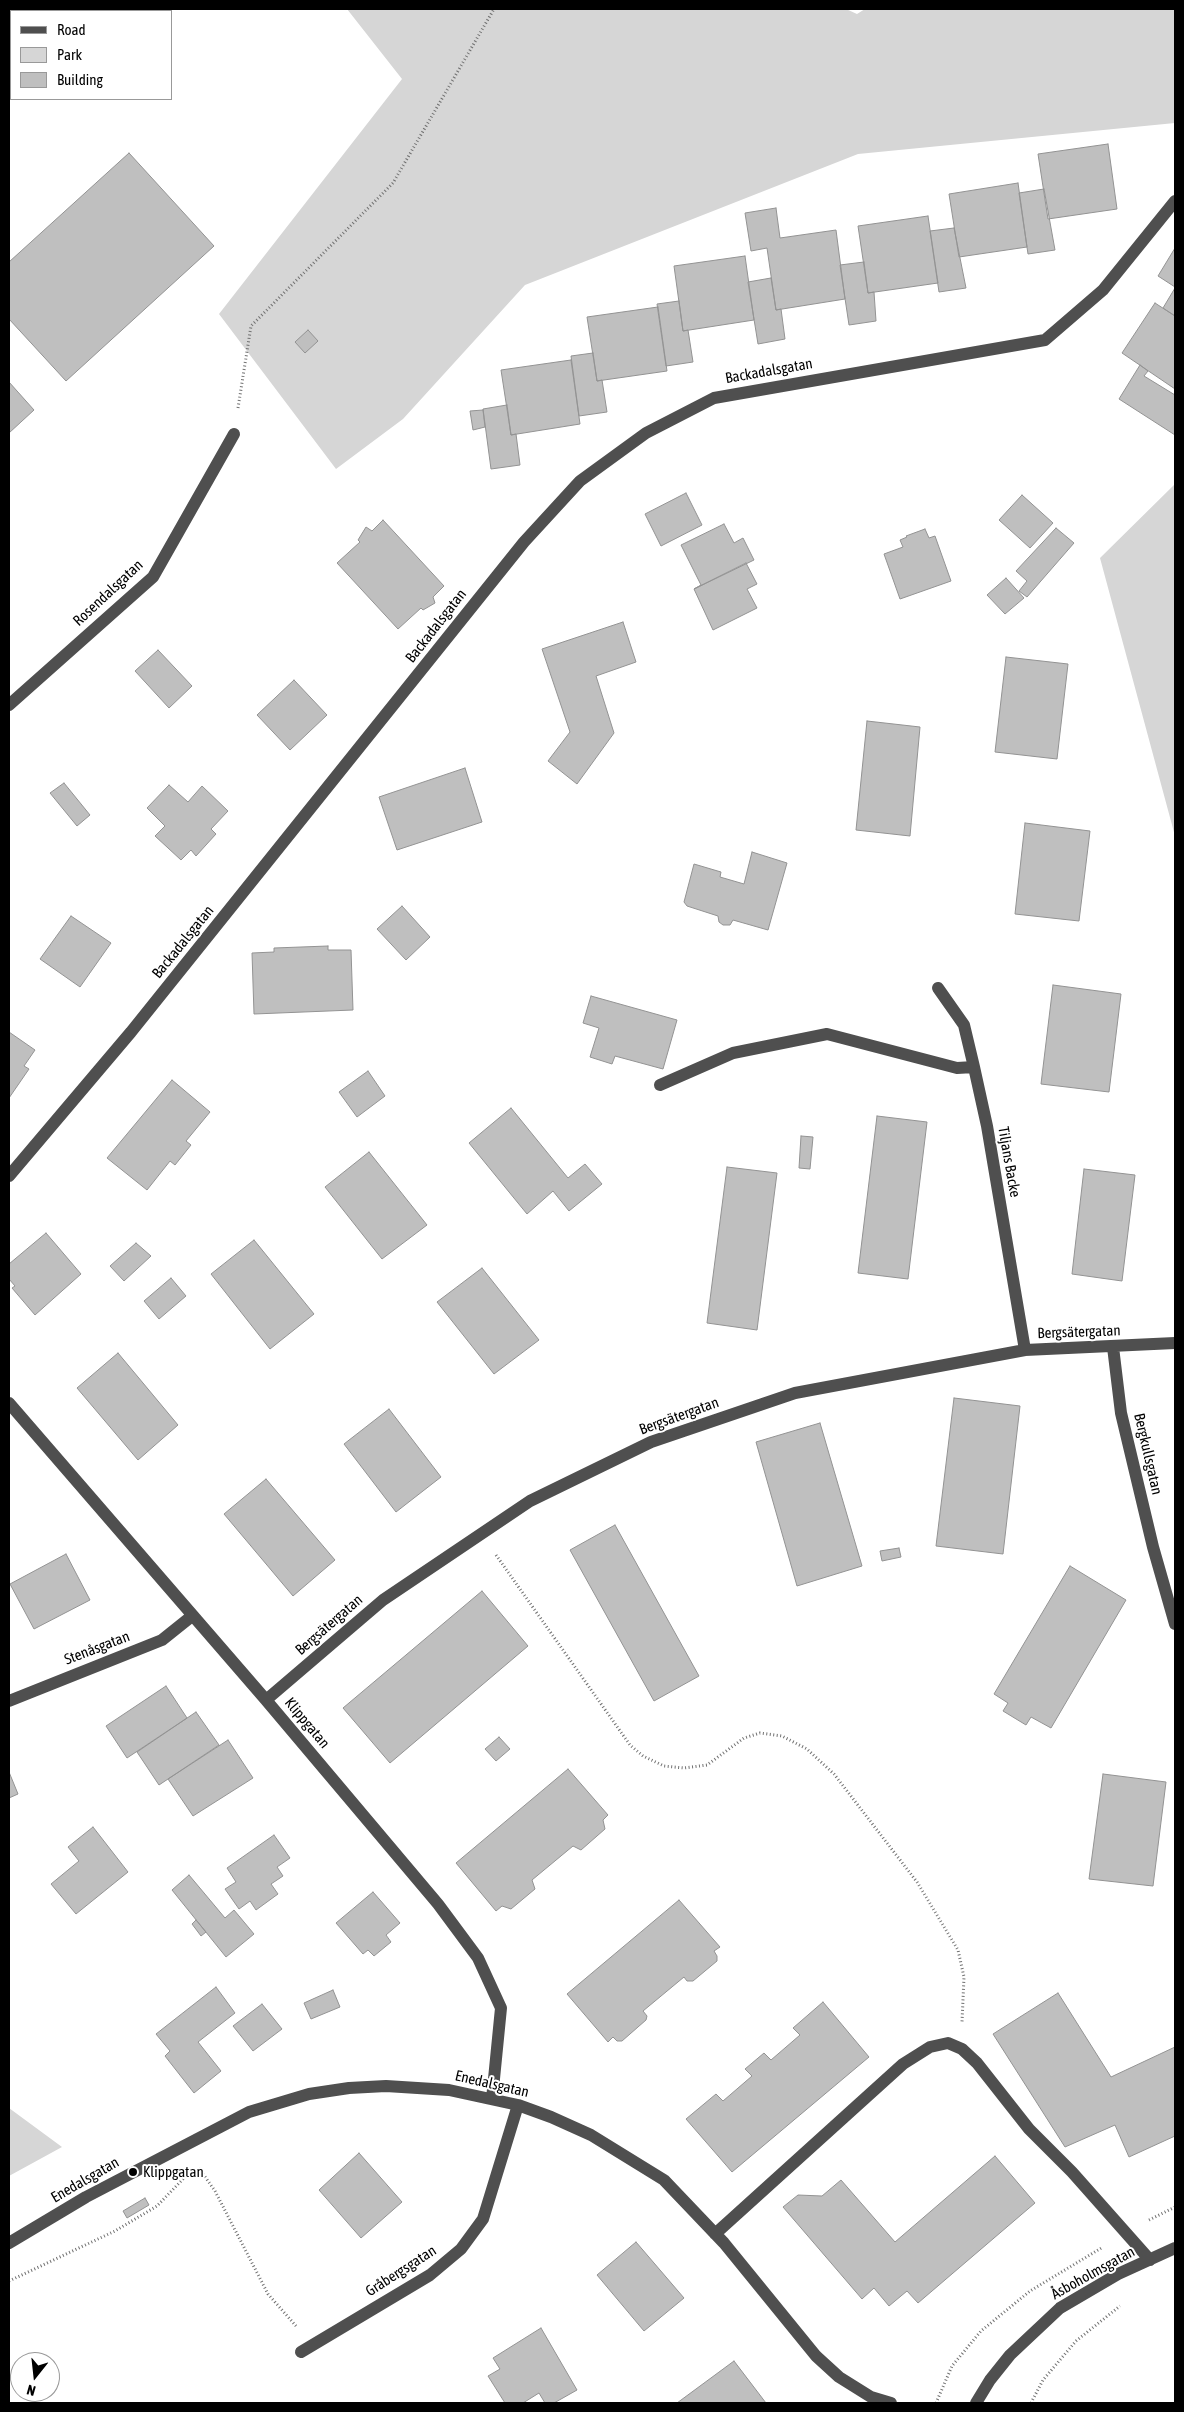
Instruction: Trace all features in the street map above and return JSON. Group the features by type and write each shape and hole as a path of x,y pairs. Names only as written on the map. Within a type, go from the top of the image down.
{"street":[{"name":"Backadalsgatan","path":"9,1176 144,1017 524,542 580,481 646,434 714,398 1045,340 1104,290 1175,201"},
{"name":"Rosendalsgatan","path":"9,705 153,577 234,434"},
{"name":"Tiljans Backe","path":"938,988 964,1025 974,1066 988,1135 1025,1350"},
{"path":"660,1085 733,1053 828,1034 957,1068 974,1066"},
{"name":"Bergsätergatan","path":"266,1700 383,1600 530,1501 651,1442 795,1393 1025,1350 1175,1343"},
{"name":"Bergkullsgatan","path":"1113,1347 1121,1412 1153,1547 1175,1624"},
{"name":"Klippgatan","path":"9,1403 266,1700 432,1897 478,1958 501,2008 492,2099"},
{"name":"Stenåsgatan","path":"9,1701 162,1640 192,1616"},
{"path":"715,2234 903,2064 930,2047 948,2043 962,2049 977,2063 1029,2129 1072,2172 1150,2260"},
{"name":"Enedalsgatan","path":"9,2243 133,2172 257,2109 309,2094 386,2086 449,2090 518,2105 591,2135 664,2180 715,2234 816,2356 839,2377 871,2397 891,2403"},
{"name":"Gråbergsgatan","path":"301,2352 430,2275 460,2249 483,2219 518,2105"},
{"name":"Åsboholmsgatan","path":"976,2403 990,2380 1010,2355 1060,2308 1118,2274 1175,2248"}],"path":[{"path":"234,434 251,326 393,183 494,9"},
{"path":"480,1535 630,1746 643,1756 664,1766 684,1768 707,1765 744,1738 760,1733 782,1736 807,1749 834,1774 917,1882 958,1950 964,1978 962,2024 956,2047"},
{"path":"205,2162 197,2166 215,2190 268,2294 313,2344"},
{"path":"9,2281 115,2230 158,2206 190,2173"},
{"path":"1030,2403 1043,2380 1076,2341 1125,2301"}],"green space":[{"path":"347,9 846,9 857,14 865,9 1175,9 1175,123 858,154 525,285 403,419 336,469 219,314 402,79"},
{"path":"1175,484 1175,836 1100,558"},
{"path":"9,2108 62,2147 9,2176"}],"building":[{"path":"1108,144 1117,209 1048,219 1038,154"},
{"path":"129,153 214,246 66,381 9,319 9,262"},
{"path":"1018,183 1027,247 959,257 949,194"},
{"path":"1044,189 1055,250 1028,254 1019,193"},
{"path":"776,208 780,238 836,230 845,299 776,310 767,248 751,251 745,213"},
{"path":"928,216 938,283 868,293 858,226"},
{"path":"954,228 966,288 939,292 930,231"},
{"path":"1175,248 1175,287 1158,276"},
{"path":"745,256 754,320 683,331 674,266"},
{"path":"864,262 868,293 874,292 876,321 849,325 840,265"},
{"path":"771,278 776,310 781,309 785,339 758,344 748,282"},
{"path":"1175,288 1175,316 1163,308"},
{"path":"679,301 683,331 688,330 693,362 666,366 657,304"},
{"path":"1155,303 1175,316 1175,389 1122,353"},
{"path":"658,307 667,371 597,381 587,317"},
{"path":"308,330 318,341 305,353 295,342"},
{"path":"593,353 597,381 602,380 607,412 579,416 571,356"},
{"path":"571,360 580,424 511,435 501,370"},
{"path":"1140,365 1148,371 1144,376 1175,395 1175,435 1119,399"},
{"path":"9,382 34,410 9,433"},
{"path":"507,405 511,435 516,434 520,465 491,469 483,409"},
{"path":"483,410 485,427 473,430 470,411"},
{"path":"686,493 702,525 661,546 645,514"},
{"path":"1022,495 1053,523 1030,548 999,520"},
{"path":"383,520 444,586 433,597 435,603 423,610 421,608 398,629 337,563 360,542 358,540 366,527 372,531"},
{"path":"724,524 734,543 743,538 754,560 694,589 701,585 681,545"},
{"path":"1056,528 1074,543 1027,597 1019,591 1027,581 1016,571"},
{"path":"925,529 929,538 935,536 951,581 900,599 884,554 903,547 900,540 906,536"},
{"path":"746,563 757,584 747,589 757,608 713,630 694,589"},
{"path":"1006,578 1024,598 1005,614 987,595"},
{"path":"623,622 636,662 596,676 614,733 577,784 548,761 570,732 542,649"},
{"path":"158,650 192,686 169,708 135,671"},
{"path":"1006,657 1068,664 1057,759 995,752"},
{"path":"294,680 327,715 290,750 257,715"},
{"path":"867,721 920,727 910,836 856,830"},
{"path":"465,768 482,822 397,850 379,797"},
{"path":"64,783 90,815 77,826 50,793"},
{"path":"169,785 188,802 202,786 228,811 211,829 216,834 196,856 191,850 181,860 155,836 165,826 147,808"},
{"path":"1025,823 1090,831 1079,921 1015,914"},
{"path":"752,852 787,863 768,930 733,920 730,925 723,925 719,922 718,916 687,906 684,902 694,864 721,872 720,877 744,884"},
{"path":"402,906 430,937 406,960 377,929"},
{"path":"71,916 111,943 80,987 40,959"},
{"path":"328,946 328,950 351,950 353,1010 254,1014 252,953 274,952 274,948"},
{"path":"1053,985 1121,994 1109,1092 1041,1084"},
{"path":"591,996 677,1020 663,1069 615,1056 612,1064 590,1057 599,1028 583,1023"},
{"path":"9,1032 35,1050 24,1066 29,1069 9,1098"},
{"path":"368,1071 385,1096 357,1117 339,1092"},
{"path":"172,1080 210,1112 186,1141 191,1145 175,1165 170,1161 147,1190 107,1158"},
{"path":"511,1108 568,1178 585,1164 602,1184 569,1211 553,1191 527,1214 469,1143"},
{"path":"877,1116 927,1122 908,1279 858,1273"},
{"path":"801,1136 813,1137 810,1169 799,1168"},
{"path":"369,1152 427,1225 382,1259 325,1187"},
{"path":"727,1167 777,1173 757,1330 707,1323"},
{"path":"1084,1169 1135,1175 1122,1281 1072,1274"},
{"path":"46,1233 81,1274 35,1315 12,1288 15,1286 9,1279 9,1264"},
{"path":"254,1240 314,1314 270,1349 211,1274"},
{"path":"136,1243 151,1256 124,1281 110,1266"},
{"path":"482,1268 539,1340 494,1374 437,1302"},
{"path":"171,1278 186,1296 159,1319 144,1301"},
{"path":"118,1353 178,1425 138,1460 77,1388"},
{"path":"954,1398 1020,1406 1003,1554 936,1546"},
{"path":"389,1409 441,1477 396,1512 344,1444"},
{"path":"820,1423 862,1566 797,1586 756,1442"},
{"path":"266,1479 335,1560 293,1596 224,1514"},
{"path":"615,1525 699,1676 654,1701 570,1550"},
{"path":"899,1548 901,1557 882,1561 880,1551"},
{"path":"66,1554 90,1600 34,1629 10,1584"},
{"path":"1070,1566 1126,1600 1051,1728 1031,1717 1026,1725 1003,1711 1008,1703 994,1694"},
{"path":"482,1591 528,1646 390,1763 343,1708"},
{"path":"166,1686 187,1718 127,1758 106,1726"},
{"path":"196,1712 219,1745 159,1785 137,1752"},
{"path":"499,1737 510,1749 496,1761 485,1749"},
{"path":"228,1740 253,1778 193,1816 168,1779"},
{"path":"568,1769 608,1815 603,1820 605,1829 581,1850 573,1846 532,1880 535,1889 511,1909 502,1906 496,1911 456,1863"},
{"path":"9,1772 18,1794 9,1798"},
{"path":"1103,1774 1166,1782 1153,1886 1089,1879"},
{"path":"93,1827 128,1872 76,1914 51,1884 79,1861 68,1847"},
{"path":"274,1835 290,1858 277,1867 283,1876 271,1884 278,1894 256,1910 250,1901 239,1909 225,1889 236,1882 227,1868"},
{"path":"189,1875 225,1918 234,1910 254,1934 226,1957 172,1890"},
{"path":"373,1892 400,1923 386,1935 391,1942 374,1956 368,1950 363,1954 336,1923"},
{"path":"679,1900 720,1947 714,1951 717,1961 693,1981 687,1981 684,1977 643,2011 647,2016 646,2020 622,2041 617,2041 613,2037 608,2042 567,1994"},
{"path":"196,1920 206,1932 201,1936 192,1924"},
{"path":"216,1987 235,2013 198,2042 221,2071 194,2093 165,2056 170,2051 156,2034"},
{"path":"333,1990 340,2007 311,2019 304,2003"},
{"path":"1058,1993 1111,2077 1175,2047 1175,2136 1129,2157 1115,2125 1065,2147 993,2034"},
{"path":"823,2002 869,2057 732,2172 686,2119 716,2094 723,2101 752,2076 745,2069 764,2053 771,2060 800,2035 793,2028"},
{"path":"262,2004 282,2029 253,2051 233,2026"},
{"path":"359,2153 402,2202 361,2238 319,2190"},
{"path":"995,2156 1035,2203 918,2303 907,2291 889,2306 874,2288 862,2299 783,2207 798,2195 822,2196 841,2180 895,2242"},
{"path":"145,2198 149,2205 127,2218 123,2211"},
{"path":"636,2242 684,2298 644,2331 597,2275"},
{"path":"541,2328 577,2390 554,2403 545,2403 539,2393 523,2403 505,2403 488,2376 500,2369 493,2358"},
{"path":"734,2361 766,2403 677,2403"}],"place":[{"name":"Klippgatan","path":"133,2172"}]}
